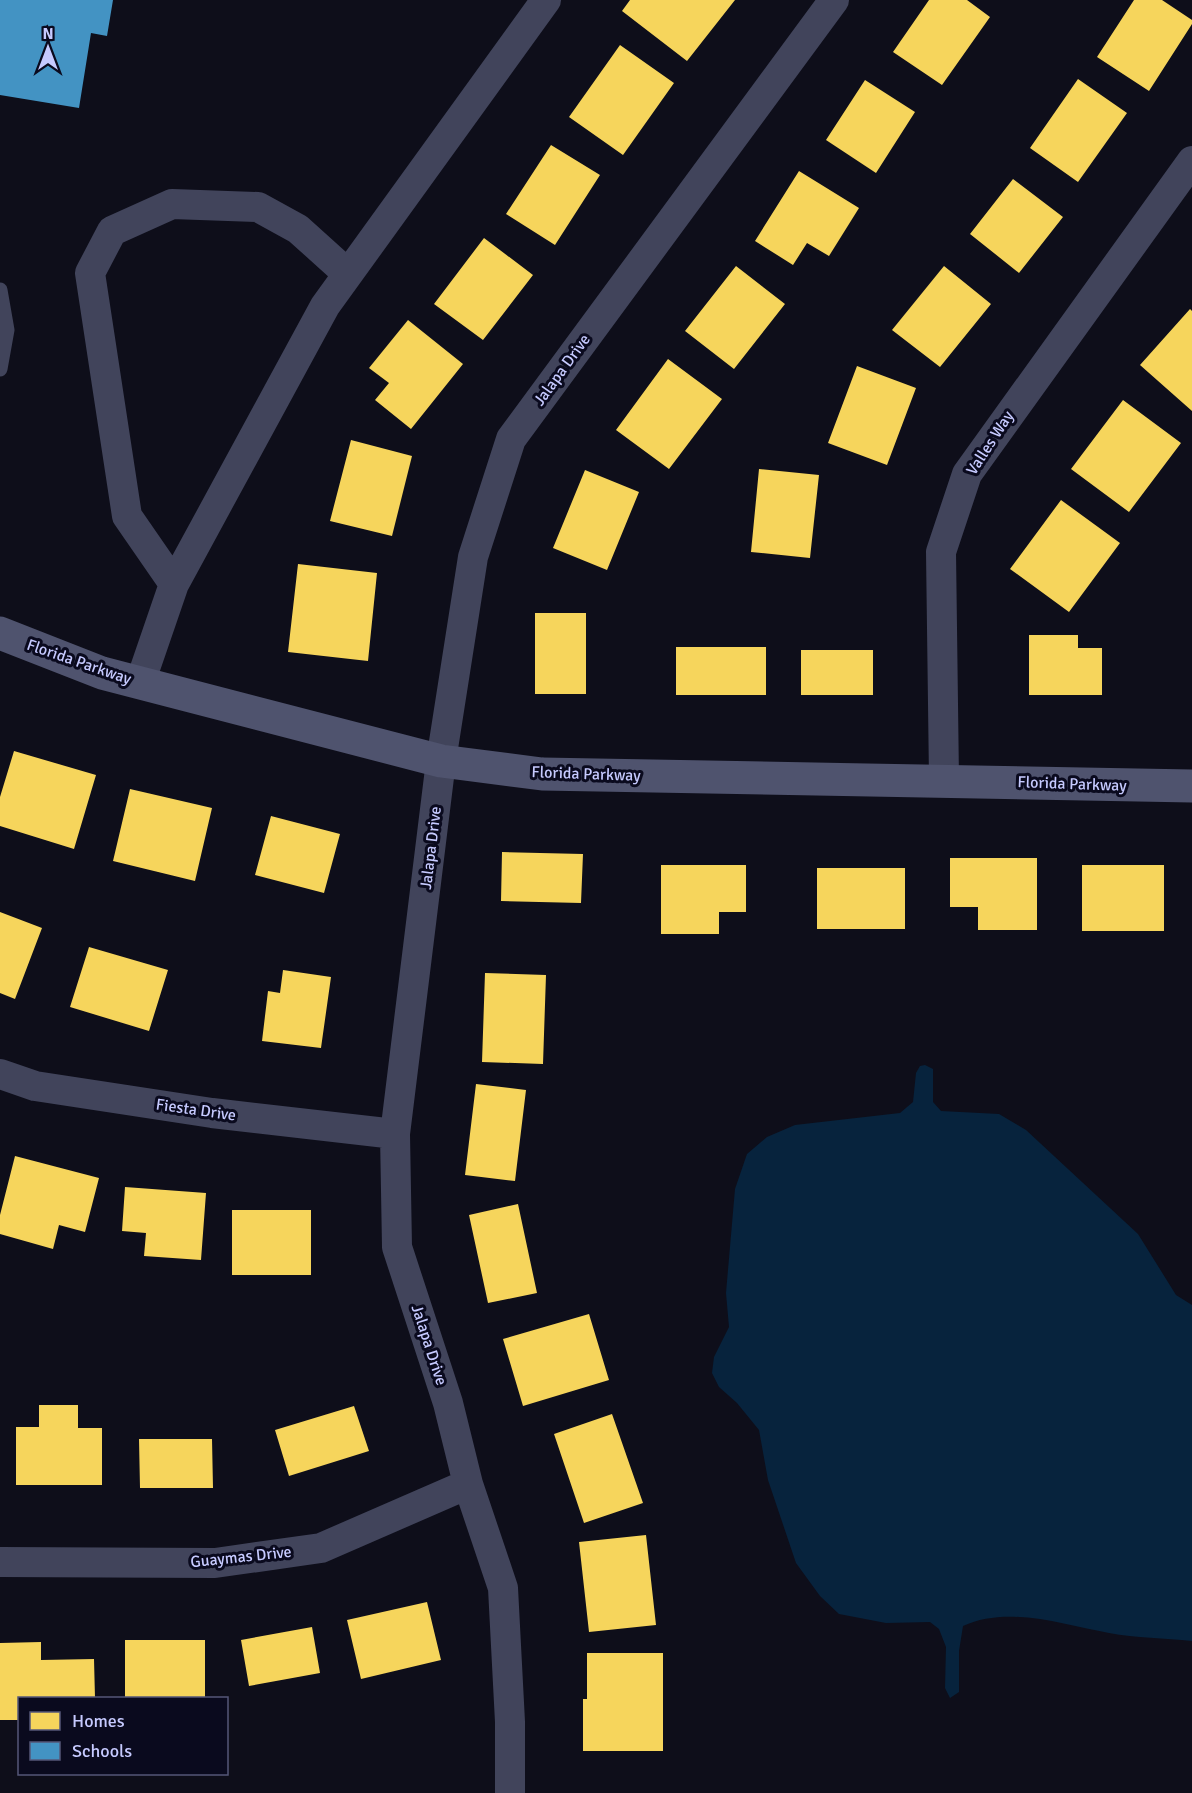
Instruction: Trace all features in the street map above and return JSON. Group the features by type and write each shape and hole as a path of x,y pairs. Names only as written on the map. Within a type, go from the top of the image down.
{"street":[{"path":"140,683 174,585 325,306 546,0"},
{"name":"Jalapa Drive","path":"510,1793 510,1722 503,1588 468,1484 448,1403 397,1247 395,1134 441,761 473,557 511,439 834,0"},
{"name":"Valles Way","path":"944,779 941,552 968,474 1192,161"},
{"path":"174,585 127,516 90,273 112,231 172,204 258,207 298,229 348,274"},
{"name":"Florida Parkway","path":"0,633 102,673 140,683 441,761 542,774 944,779 1142,787 1192,786"},
{"name":"Fiesta Drive","path":"0,1074 35,1086 212,1113 395,1134"},
{"name":"Guaymas Drive","path":"0,1562 215,1563 321,1548 468,1484"}],"lane":[{"path":"0,290 7,330 0,369"}],"water":[{"path":"925,1065 933,1069 933,1102 941,1111 999,1114 1026,1130 1138,1234 1176,1295 1192,1305 1192,1641 1119,1635 1017,1617 980,1620 963,1626 959,1651 959,1692 950,1698 945,1688 946,1647 939,1629 930,1622 886,1623 839,1614 820,1596 796,1563 768,1480 759,1430 737,1403 719,1387 712,1373 714,1357 729,1327 726,1293 735,1189 747,1154 767,1137 795,1125 900,1113 913,1102 916,1073 920,1066"}],"building: Homes":[{"path":"630,0 735,0 687,61 622,11"},
{"path":"929,0 967,0 990,17 942,85 893,52"},
{"path":"1134,0 1162,0 1192,20 1192,24 1149,91 1097,57"},
{"path":"620,45 674,83 623,155 569,117"},
{"path":"1078,79 1127,113 1078,182 1030,148"},
{"path":"865,80 915,112 876,173 826,140"},
{"path":"551,145 600,175 555,245 506,214"},
{"path":"799,171 859,208 829,256 807,243 793,265 755,241"},
{"path":"1013,179 1063,217 1019,273 970,234"},
{"path":"484,238 533,275 483,340 434,304"},
{"path":"736,266 785,304 734,369 685,331"},
{"path":"944,266 991,304 940,367 892,330"},
{"path":"1190,309 1192,311 1192,411 1140,365"},
{"path":"408,320 463,364 411,429 375,400 389,383 369,368"},
{"path":"668,359 722,399 669,469 616,430"},
{"path":"857,366 916,388 887,465 828,443"},
{"path":"1123,400 1181,443 1129,512 1071,469"},
{"path":"351,440 412,456 392,536 330,521"},
{"path":"759,469 819,475 810,558 751,552"},
{"path":"585,470 639,492 607,570 553,548"},
{"path":"1061,500 1120,543 1069,612 1010,569"},
{"path":"298,564 377,573 368,661 288,652"},
{"path":"535,613 586,613 586,694 535,694"},
{"path":"1029,635 1078,635 1078,648 1102,648 1102,695 1029,695"},
{"path":"676,647 766,647 766,695 676,695"},
{"path":"801,650 873,650 873,695 801,695"},
{"path":"14,751 96,775 74,849 0,826 0,797"},
{"path":"130,789 212,808 195,881 113,861"},
{"path":"271,816 340,834 324,893 255,875"},
{"path":"502,852 583,854 581,903 501,901"},
{"path":"950,858 1037,858 1037,930 978,930 978,907 950,907"},
{"path":"661,865 746,865 746,912 719,912 719,934 661,934"},
{"path":"1082,865 1164,865 1164,931 1082,931"},
{"path":"817,868 905,868 905,929 817,929"},
{"path":"0,912 42,928 15,999 0,993"},
{"path":"89,947 168,970 149,1031 70,1007"},
{"path":"283,970 331,977 321,1048 262,1041 268,991 280,993"},
{"path":"485,973 546,975 543,1064 482,1062"},
{"path":"476,1084 526,1090 515,1181 465,1175"},
{"path":"15,1156 99,1178 85,1232 59,1225 53,1249 0,1234 0,1215"},
{"path":"125,1187 206,1193 201,1260 144,1256 146,1233 122,1231"},
{"path":"518,1204 537,1293 488,1303 469,1215"},
{"path":"232,1210 311,1210 311,1275 232,1275"},
{"path":"589,1314 609,1380 523,1406 503,1339"},
{"path":"39,1405 78,1405 78,1428 102,1428 102,1485 16,1485 16,1427 39,1427"},
{"path":"354,1406 369,1451 289,1476 275,1430"},
{"path":"612,1414 643,1503 584,1523 554,1434"},
{"path":"139,1439 212,1439 213,1488 140,1488"},
{"path":"646,1535 656,1625 589,1632 579,1542"},
{"path":"427,1602 441,1660 361,1679 347,1620"},
{"path":"312,1627 320,1673 249,1686 241,1640"},
{"path":"125,1640 205,1640 205,1697 125,1697"},
{"path":"41,1642 41,1660 94,1659 95,1697 18,1697 18,1720 0,1720 0,1643"},
{"path":"587,1653 663,1653 663,1751 583,1751 583,1699 587,1699"}],"building: Schools":[{"path":"0,0 113,0 107,36 91,33 79,108 0,95"}]}
